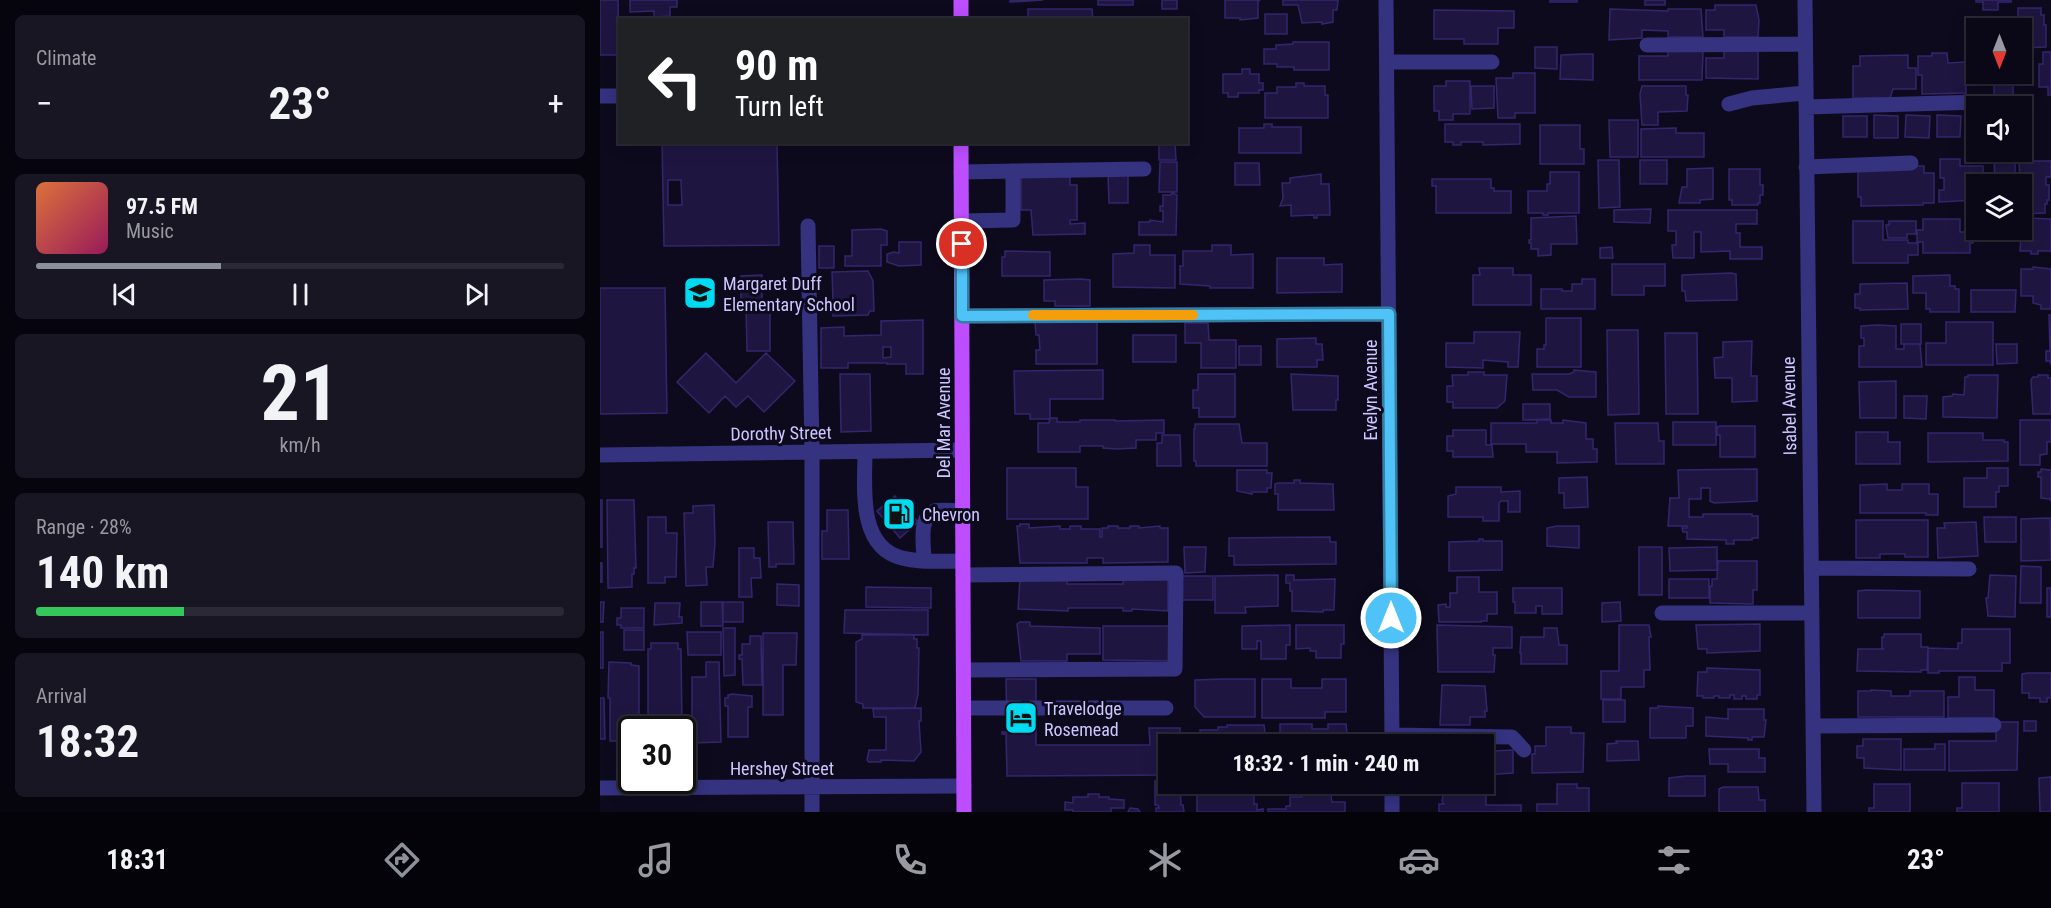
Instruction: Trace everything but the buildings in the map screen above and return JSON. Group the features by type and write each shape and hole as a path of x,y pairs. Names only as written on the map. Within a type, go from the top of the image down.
{"main road":[{"path":"961,0 961,18"},
{"name":"Del Mar Avenue","path":"961,144 964,812"}],"street":[{"name":"Evelyn Avenue","path":"1386,0 1392,734"},
{"name":"Isabel Avenue","path":"1805,0 1814,812"},
{"path":"1647,45 1805,44"},
{"path":"1387,62 1492,62"},
{"path":"600,96 616,96"},
{"path":"1729,104 1752,98 1966,102"},
{"path":"1806,167 1911,163"},
{"path":"961,172 1144,169"},
{"path":"962,221 1013,220 1013,171"},
{"path":"808,226 812,452 812,812"},
{"path":"962,316 1389,314"},
{"name":"Dorothy Street","path":"600,455 963,450"},
{"path":"865,452 866,508 871,532 881,546 893,555 904,559 924,560 963,568 1176,573 1175,669 964,670"},
{"path":"924,560 924,526 927,517 935,511 963,511"},
{"path":"1811,568 1969,569"},
{"path":"1662,613 1812,613"},
{"path":"964,708 1006,708"},
{"path":"1036,708 1166,708"},
{"path":"1813,726 1994,725"},
{"path":"1494,737 1512,737 1524,750"},
{"name":"Hershey Street","path":"600,788 964,786"},
{"path":"1392,794 1392,812"}],"tunnel":[{"path":"1006,708 1036,708"}],"slow traffic":[{"path":"1033,315 1193,315"}],"place":[{"name":"Margaret Duff Elementary School","path":"700,293"},
{"name":"Chevron","path":"899,514"},
{"name":"Travelodge Rosemead","path":"1021,718"}],"route":[{"path":"962,244 962,316 1389,314 1391,618"}]}
